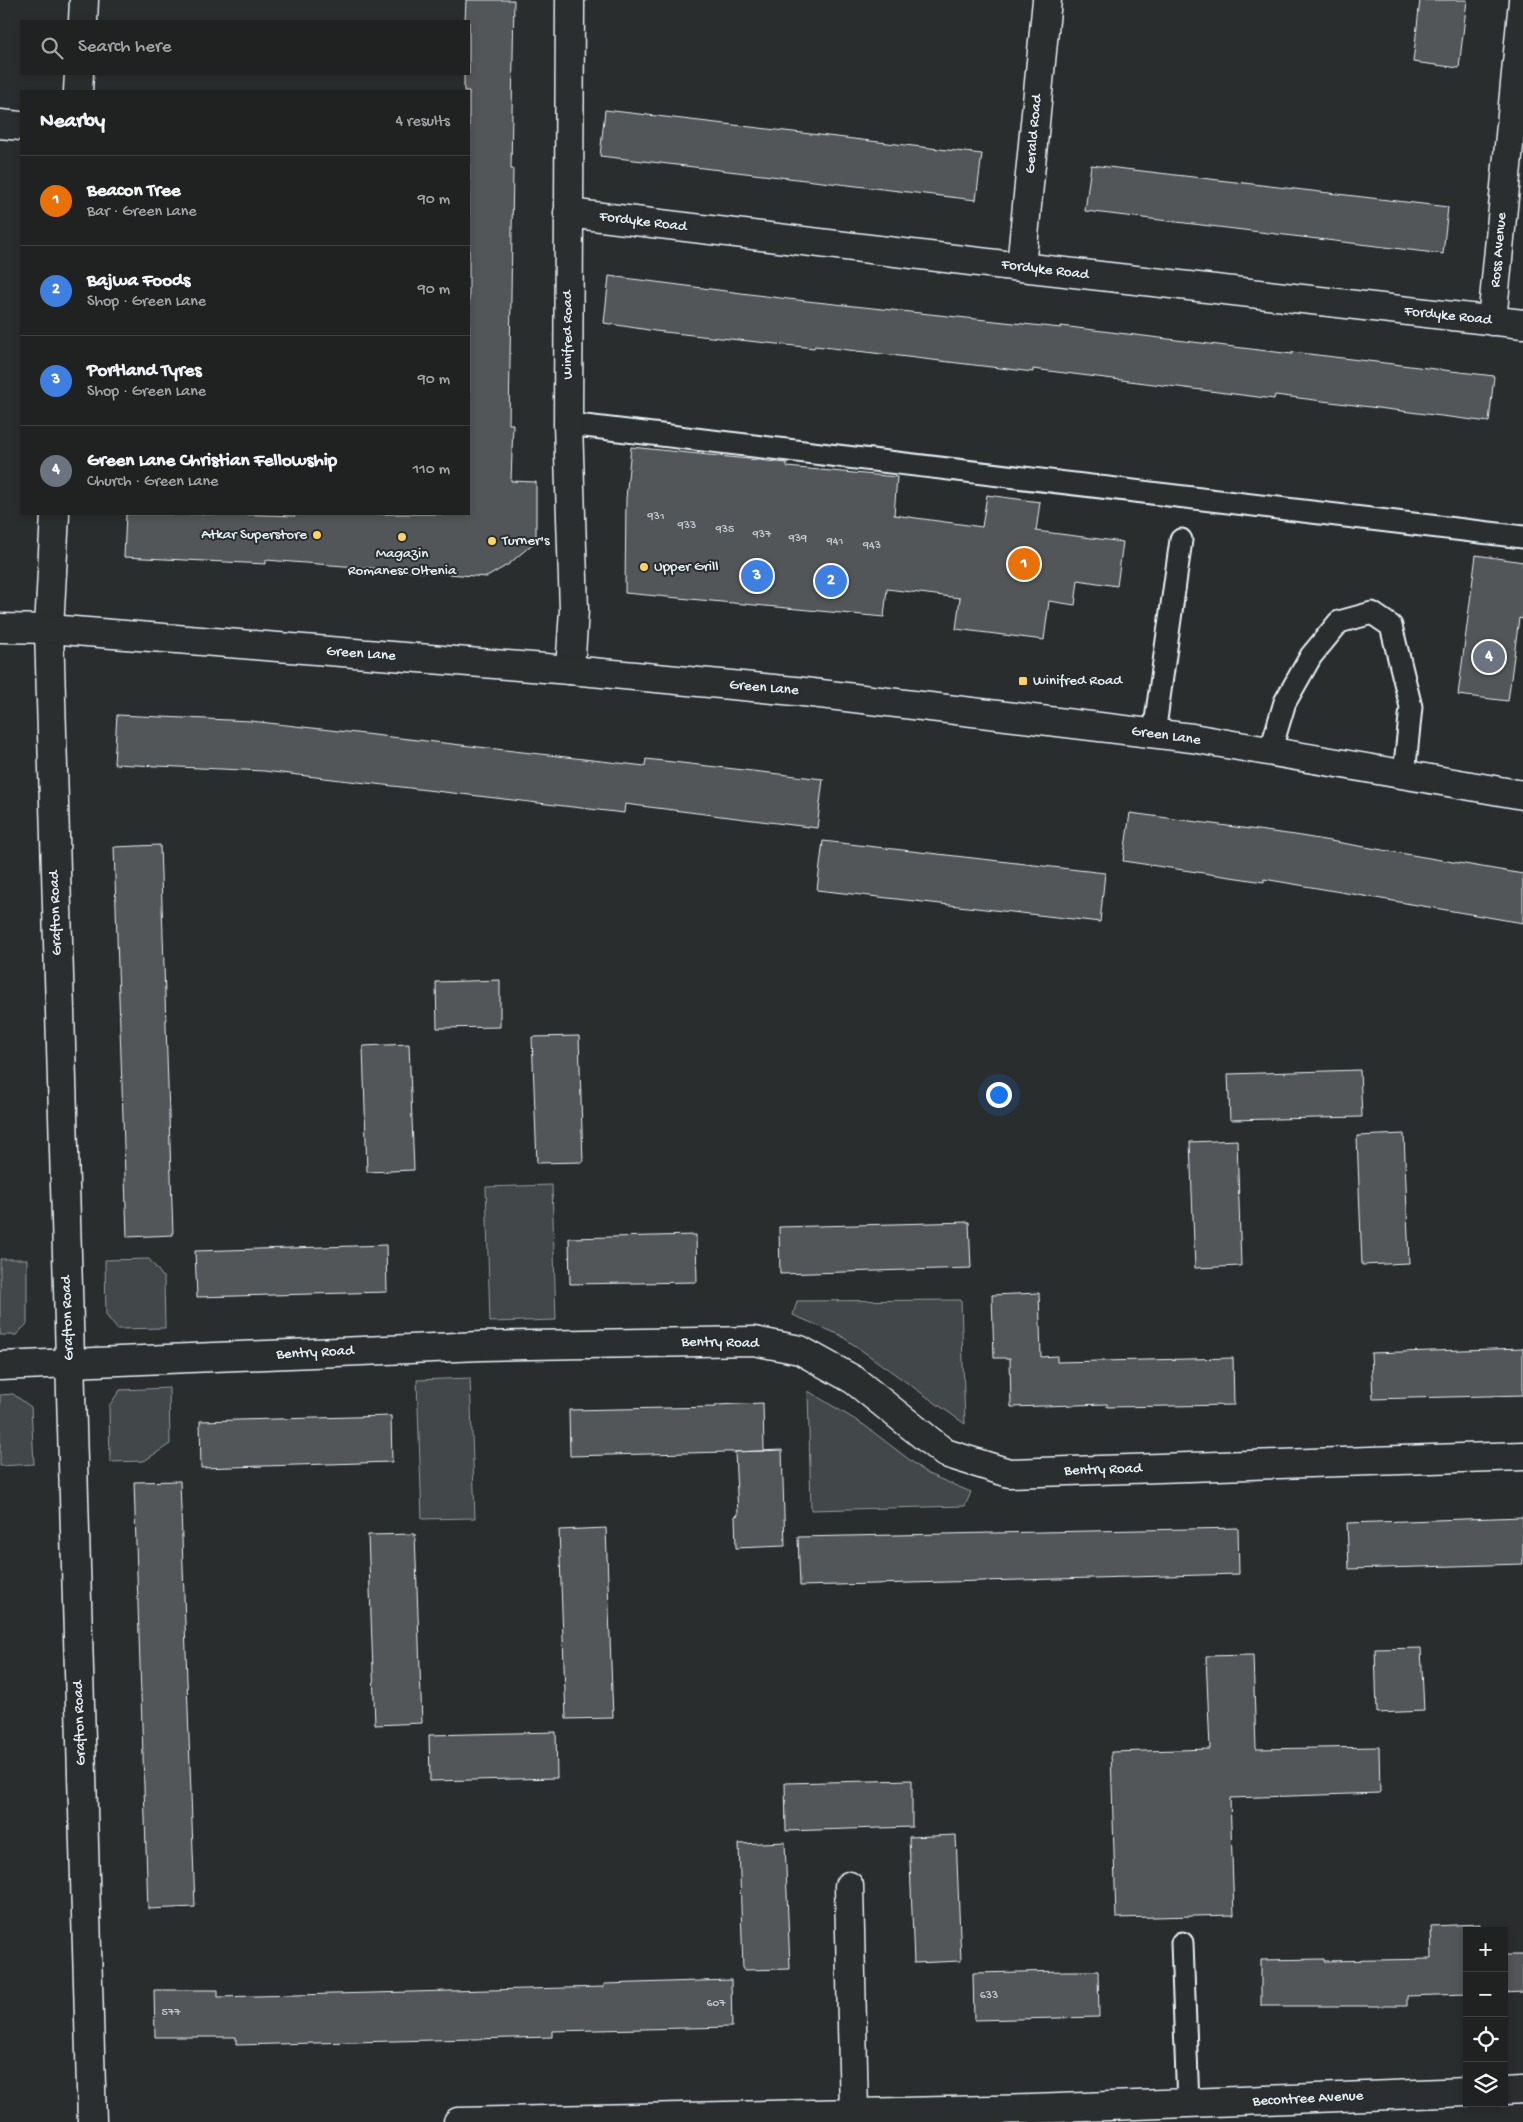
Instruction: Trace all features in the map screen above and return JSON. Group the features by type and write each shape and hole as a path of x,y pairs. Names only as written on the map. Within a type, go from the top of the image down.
{"street":[{"path":"83,20 84,0"},
{"name":"Winifred Road","path":"570,0 568,424 574,610 570,670"},
{"name":"Gerald Road","path":"1021,267 1047,0"},
{"name":"Ross Avenue","path":"1492,321 1523,1"},
{"path":"78,90 79,75"},
{"path":"0,124 20,126"},
{"name":"Fordyke Road","path":"568,212 1021,267 1523,324"},
{"name":"Grafton Road","path":"55,515 49,629 92,2122"},
{"name":"Green Lane","path":"0,628 49,629 570,670 796,691 1154,734 1523,795"},
{"name":"Bentry Road","path":"0,1366 481,1346 754,1341 800,1350 854,1380 946,1453 1009,1472 1523,1456"},
{"path":"849,1886 854,2113"},
{"path":"1508,2091 1523,2090"},
{"name":"Becontree Avenue","path":"458,2122 1188,2104 1253,2112 1463,2092"}],"lane":[{"path":"568,424 1523,537"},
{"path":"1154,734 1181,540"},
{"path":"1270,752 1284,702 1311,656 1339,622 1372,613 1391,626 1411,707 1404,775"},
{"path":"1182,1943 1188,2104"}],"shaded area":[{"path":"552,1185 556,1320 490,1322 486,1187"},
{"path":"0,1259 27,1259 27,1324 16,1335 0,1335"},
{"path":"149,1259 164,1278 165,1328 117,1329 106,1315 105,1260"},
{"path":"961,1300 965,1424 840,1335 793,1315 797,1301"},
{"path":"470,1378 475,1518 422,1519 417,1380"},
{"path":"169,1388 170,1444 144,1461 110,1462 109,1406 120,1390"},
{"path":"808,1391 864,1425 928,1474 971,1492 965,1506 811,1510"},
{"path":"13,1394 31,1407 34,1464 0,1466 0,1395"}],"building":[{"path":"466,0 514,0 509,424 513,424 511,481 536,482 536,541 509,564 487,577 266,560 266,564 124,557 126,515 470,515 470,90 464,90 464,75 470,75 470,20 465,20"},
{"path":"1420,0 1467,0 1459,68 1413,62"},
{"path":"605,110 982,154 976,200 600,156"},
{"path":"1091,165 1448,207 1443,254 1085,211"},
{"path":"609,276 788,299 1061,328 1061,326 1494,376 1489,422 1275,395 1274,399 1033,369 1033,372 815,346 814,348 655,331 604,323"},
{"path":"631,447 787,463 787,467 897,477 894,515 982,527 987,495 1040,502 1036,531 1123,542 1117,586 1078,580 1075,605 1049,601 1044,640 956,629 960,598 887,589 884,617 625,593 626,499"},
{"path":"1476,555 1523,562 1523,619 1519,618 1508,701 1458,695"},
{"path":"117,715 251,721 645,766 646,759 823,779 817,828 625,804 624,813 264,771 114,764"},
{"path":"1130,813 1295,835 1523,874 1523,923 1264,879 1264,882 1123,861"},
{"path":"823,841 1105,873 1100,922 817,890"},
{"path":"160,845 173,1235 127,1237 114,847"},
{"path":"500,980 500,1027 437,1028 436,982"},
{"path":"579,1036 583,1162 537,1163 532,1037"},
{"path":"409,1044 414,1170 367,1172 363,1046"},
{"path":"1360,1070 1362,1117 1230,1120 1228,1074"},
{"path":"1404,1134 1409,1263 1362,1265 1357,1136"},
{"path":"1237,1140 1241,1266 1195,1268 1190,1142"},
{"path":"969,1222 971,1268 780,1274 779,1227"},
{"path":"696,1235 697,1282 570,1284 569,1238"},
{"path":"386,1245 387,1292 197,1297 195,1251"},
{"path":"1039,1293 1041,1357 1057,1356 1057,1362 1233,1358 1234,1405 1107,1407 1107,1404 1011,1407 1010,1358 994,1358 992,1295"},
{"path":"1523,1348 1523,1395 1373,1399 1371,1353"},
{"path":"763,1403 764,1451 570,1456 569,1410 716,1407 716,1405"},
{"path":"391,1416 392,1462 201,1468 200,1421"},
{"path":"782,1450 785,1546 736,1548 735,1516 738,1515 735,1452"},
{"path":"180,1481 195,1907 148,1909 134,1482"},
{"path":"1523,1517 1523,1564 1349,1569 1347,1523"},
{"path":"606,1528 613,1718 566,1719 559,1530"},
{"path":"1238,1528 1239,1574 800,1586 798,1537"},
{"path":"415,1534 422,1723 375,1725 368,1535"},
{"path":"1421,1648 1424,1711 1377,1713 1375,1649"},
{"path":"1253,1655 1256,1749 1379,1747 1380,1793 1230,1798 1234,1915 1116,1918 1111,1752 1210,1749 1206,1656"},
{"path":"556,1732 557,1778 430,1781 429,1735"},
{"path":"912,1780 912,1827 786,1831 785,1783"},
{"path":"956,1835 961,1961 914,1963 909,1837"},
{"path":"785,1842 790,1969 743,1970 739,1844"},
{"path":"1480,1924 1480,1927 1463,1927 1463,1994 1407,1996 1407,2006 1261,2006 1261,1960 1432,1959 1431,1926"},
{"path":"1508,1955 1523,1955 1523,1992 1508,1993"},
{"path":"1098,1971 1099,2017 974,2020 973,1973"},
{"path":"731,1980 732,2027 552,2031 552,2037 236,2045 236,2037 155,2037 154,1990 218,1990 218,1997 604,1987 604,1984"}],"place":[{"name":"Atkar Superstore","path":"317,535"},
{"name":"Magazin Romanesc Oltenia","path":"402,537"},
{"name":"Turner's","path":"492,541"},
{"name":"Beacon Tree","path":"1024,564"},
{"name":"Upper Grill","path":"644,567"},
{"name":"Portland Tyres","path":"757,576"},
{"name":"Bajwa Foods","path":"831,581"},
{"name":"Green Lane Christian Fellowship","path":"1489,657"},
{"name":"Winifred Road","path":"1023,681"}]}
